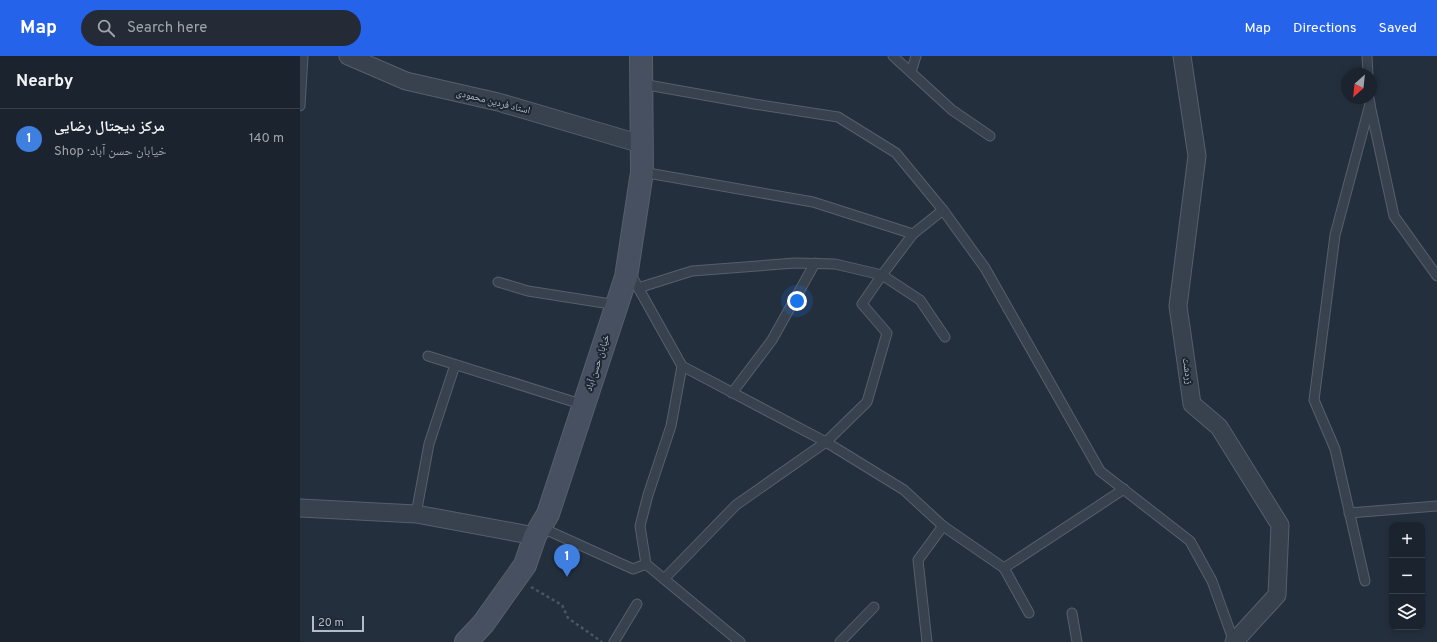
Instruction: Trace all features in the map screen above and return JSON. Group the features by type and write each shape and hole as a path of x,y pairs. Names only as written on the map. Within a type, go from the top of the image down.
{"main road":[{"name":"خیابان حسن آباد","path":"466,642 483,624 525,565 537,531 548,514 617,305 627,269 642,172 641,56"}],"street":[{"name":"استاد فردین محمودی","path":"348,56 406,81 498,102 641,144"},
{"name":"زردشت","path":"1182,56 1197,156 1178,306 1192,404 1219,426 1280,525 1277,595 1234,642"},
{"path":"300,508 416,514 537,531"}],"lane":[{"path":"300,106 303,56"},
{"path":"893,56 952,110 990,136"},
{"path":"911,72 916,56"},
{"path":"1367,56 1368,68"},
{"path":"641,84 838,117 896,153 943,210 985,268 1100,471 1190,541 1212,582 1234,642"},
{"path":"1365,581 1335,449 1314,400 1335,235 1369,104"},
{"path":"1371,104 1394,216 1437,276"},
{"path":"642,172 813,202 913,234"},
{"path":"664,579 736,505 826,442 867,402 887,333 862,304 913,234 943,210"},
{"path":"638,288 692,271 794,263 835,264 882,275 920,300 945,338"},
{"path":"732,392 772,340 815,263"},
{"path":"627,269 682,366 826,442 904,490 943,526 1004,568 1029,613"},
{"path":"498,282 528,291 617,305"},
{"path":"428,356 584,405"},
{"path":"416,514 429,444 455,365"},
{"path":"682,366 671,426 648,495 640,526 646,564 740,642"},
{"path":"1004,568 1124,489"},
{"path":"1349,513 1437,506"},
{"path":"927,642 918,560 943,526"},
{"path":"537,531 633,570 646,564"},
{"path":"614,642 637,604"},
{"path":"840,642 874,607"},
{"path":"1072,613 1078,642"}],"path":[{"path":"515,578 562,605 568,618 602,642"}],"place":[{"name":"مرکز دیجتال رضایی","path":"567,577"}]}
